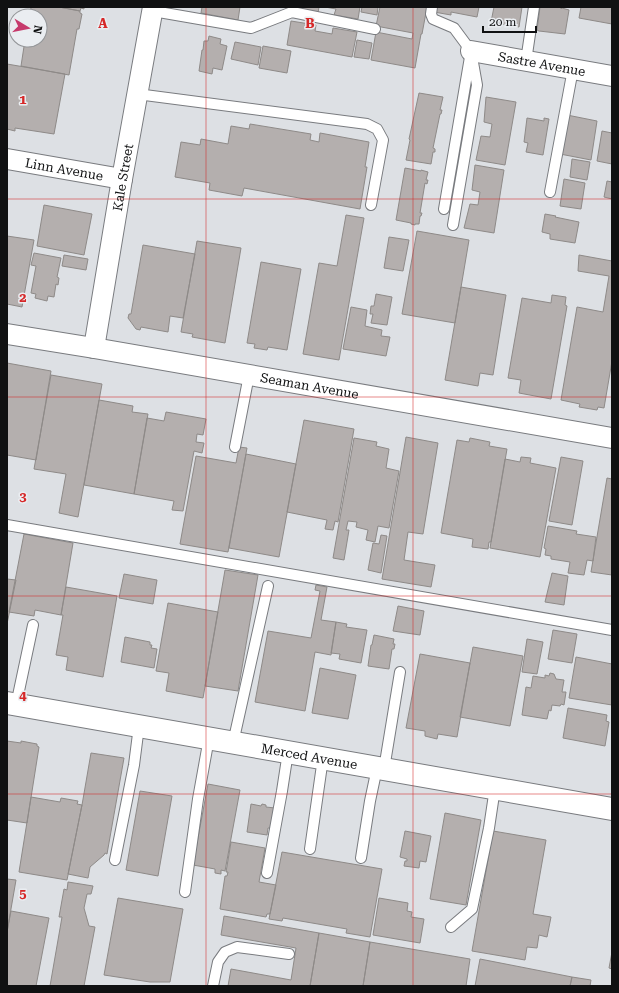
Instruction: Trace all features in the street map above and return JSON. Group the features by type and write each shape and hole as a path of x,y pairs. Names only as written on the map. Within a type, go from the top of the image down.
{"street":[{"name":"Kale Street","path":"94,348 122,178 153,9"},
{"name":"Sastre Avenue","path":"471,51 612,76"},
{"name":"Linn Avenue","path":"7,159 122,178"},
{"name":"Seaman Avenue","path":"7,334 612,438"},
{"name":"Merced Avenue","path":"11,704 612,809"}],"lane":[{"path":"432,7 431,14 433,19 454,28 471,51 477,85 453,225"},
{"path":"526,61 534,7"},
{"path":"153,9 251,28 292,12 375,29"},
{"path":"444,209 471,51"},
{"path":"550,192 572,69"},
{"path":"137,94 367,124 377,129 384,140 372,205"},
{"path":"235,447 249,375"},
{"path":"7,525 612,630"},
{"path":"233,743 268,586"},
{"path":"11,704 33,625"},
{"path":"361,858 370,800 381,768 400,672"},
{"path":"115,860 134,765 139,726"},
{"path":"185,892 208,738"},
{"path":"267,873 288,752"},
{"path":"310,849 323,758"},
{"path":"451,927 472,909 489,828 495,788"},
{"path":"212,986 218,962 225,952 237,947 289,954"}],"building":[{"path":"59,7 80,11 82,14 79,29 77,29 69,75 21,66 24,48 48,48 48,8 31,8"},
{"path":"59,7 84,7 84,9 81,8 80,11"},
{"path":"202,7 240,7 238,20 201,13"},
{"path":"293,7 319,7 318,13"},
{"path":"325,7 360,7 358,19 334,15 336,9"},
{"path":"362,7 378,7 377,15 361,12"},
{"path":"380,7 427,7 415,68 371,60 376,32 412,39 413,33 376,26"},
{"path":"435,7 479,7 477,17 451,12 451,15 434,12"},
{"path":"494,7 522,7 519,27 491,22"},
{"path":"540,7 561,7 561,9 569,10 565,34 537,30"},
{"path":"581,7 612,7 612,24 579,18"},
{"path":"291,21 316,25 315,31 332,34 333,28 357,32 352,57 287,45"},
{"path":"209,36 221,39 220,44 227,46 222,70 213,68 212,74 199,71 204,41 208,41"},
{"path":"357,40 372,43 369,59 354,57"},
{"path":"235,42 261,47 258,65 231,59"},
{"path":"263,46 291,51 287,73 259,68"},
{"path":"7,64 65,74 54,134 15,128 15,131 7,129"},
{"path":"419,93 443,97 440,110 442,110 433,148 435,149 435,152 433,152 431,164 406,160"},
{"path":"486,97 516,102 505,165 476,160 481,136 490,137 492,124 484,122"},
{"path":"567,115 597,121 591,160 560,154"},
{"path":"527,118 544,121 544,118 549,119 543,155 526,152 528,143 524,142"},
{"path":"250,124 311,134 310,140 319,142 320,133 369,142 365,167 367,167 360,209 244,188 242,196 209,190 210,183 175,177 181,142 200,145 201,139 228,144 231,126 249,129"},
{"path":"602,131 612,133 612,164 597,161"},
{"path":"572,159 590,162 587,180 570,177"},
{"path":"475,165 504,170 494,233 464,228 470,204 478,205 480,192 472,190"},
{"path":"405,168 428,172 426,180 428,180 427,184 425,183 420,213 422,213 419,224 415,225 396,220"},
{"path":"564,179 585,183 581,209 560,206"},
{"path":"607,181 612,182 612,199 604,197"},
{"path":"44,205 92,214 84,255 37,246"},
{"path":"545,214 579,222 575,243 550,239 550,234 542,232"},
{"path":"346,215 364,218 339,360 303,354 319,263 337,266"},
{"path":"417,231 469,240 455,323 402,314"},
{"path":"7,236 34,240 22,307 7,304"},
{"path":"389,237 409,240 403,271 384,268"},
{"path":"197,241 241,248 225,343 192,337 193,334 181,332"},
{"path":"143,245 195,254 183,318 170,316 168,332 141,327 140,330 136,329 128,318 129,314 131,314"},
{"path":"34,253 61,258 57,277 59,278 58,285 56,284 54,297 48,296 47,301 35,298 36,294 31,293 36,266 31,265"},
{"path":"64,255 88,259 86,270 62,266"},
{"path":"579,255 612,261 612,361 604,408 598,407 597,410 579,407 580,404 561,400 577,307 603,312 609,276 578,271"},
{"path":"261,262 301,269 287,350 268,347 267,350 254,348 255,344 247,343"},
{"path":"461,287 506,295 493,375 480,373 478,386 445,380"},
{"path":"376,294 392,297 387,325 371,323 373,314 370,314 371,306 374,306"},
{"path":"552,295 566,297 565,305 567,306 551,399 519,393 521,380 508,378 522,298 551,303"},
{"path":"351,307 367,310 365,326 382,330 381,336 390,337 386,356 343,349"},
{"path":"7,363 51,371 36,460 7,455"},
{"path":"51,375 102,384 78,517 59,513 66,474 34,469"},
{"path":"99,400 133,406 132,412 148,414 134,494 84,485"},
{"path":"166,412 206,419 203,435 197,434 196,442 204,443 202,453 194,451 183,511 172,510 174,501 134,494 147,418 164,421"},
{"path":"304,420 354,429 338,522 335,521 333,530 325,529 327,520 287,512"},
{"path":"406,437 438,443 423,534 408,532 404,560 435,565 431,587 382,579"},
{"path":"354,438 377,442 376,446 389,449 386,468 399,471 389,528 378,526 375,542 366,540 368,530 356,527 357,522 348,521 346,530 349,530 344,560 333,558"},
{"path":"470,438 490,442 489,446 507,449 491,542 489,542 488,549 472,547 473,539 441,533 457,440 469,442"},
{"path":"239,447 247,448 228,552 180,544 196,456 236,463"},
{"path":"246,454 296,464 279,557 229,548"},
{"path":"521,457 531,458 530,463 556,468 540,557 490,548 505,459 520,462"},
{"path":"561,457 583,461 572,525 549,521"},
{"path":"607,478 612,479 612,575 591,572"},
{"path":"548,526 577,531 576,534 596,537 593,561 587,560 584,575 568,573 570,562 551,559 551,556 545,555 546,549 544,548"},
{"path":"24,534 73,543 61,615 35,610 34,616 9,612"},
{"path":"381,535 387,536 381,573 368,570 373,543 379,544"},
{"path":"225,570 258,575 238,691 205,686"},
{"path":"552,573 568,576 564,605 545,602"},
{"path":"124,574 157,580 153,604 119,598"},
{"path":"7,579 16,580 7,624"},
{"path":"316,585 327,587 321,620 336,622 331,655 315,652 305,711 255,702 268,631 311,638 320,591 315,590"},
{"path":"66,587 117,596 103,677 66,670 68,657 56,655"},
{"path":"168,603 218,612 203,698 166,691 169,673 156,671"},
{"path":"398,606 424,611 420,635 393,631"},
{"path":"336,622 347,624 346,627 367,630 361,663 339,659 340,654 331,653"},
{"path":"553,630 577,634 572,663 548,659"},
{"path":"374,635 394,639 393,644 395,644 394,649 392,649 389,669 368,666"},
{"path":"125,637 150,642 150,645 152,645 151,648 157,649 154,668 121,662"},
{"path":"527,639 543,642 537,674 522,672"},
{"path":"473,647 523,656 510,726 460,717"},
{"path":"420,654 470,663 457,737 438,734 437,739 425,736 425,731 406,728"},
{"path":"576,657 612,664 612,705 569,698"},
{"path":"320,668 356,675 348,719 312,713"},
{"path":"550,673 554,674 556,679 564,680 562,692 566,692 564,705 552,705 547,719 522,715 526,687 531,688 533,676 545,678 545,675 549,676"},
{"path":"568,708 607,715 606,721 609,722 605,746 563,738"},
{"path":"7,741 21,743 21,741 37,744 39,747 27,823 7,820"},
{"path":"91,753 124,758 107,854 105,853 90,867 88,878 68,874"},
{"path":"208,784 240,790 225,871 221,870 221,874 215,873 215,869 193,865"},
{"path":"140,791 172,796 158,876 126,870"},
{"path":"31,797 60,802 61,798 78,801 77,804 82,805 67,880 19,872"},
{"path":"251,804 261,806 262,804 266,805 266,807 275,808 271,828 268,828 267,835 247,832"},
{"path":"445,813 481,820 466,905 430,899"},
{"path":"405,831 431,836 426,862 420,861 419,868 404,866 407,859 400,857"},
{"path":"493,831 546,840 533,914 551,917 547,937 539,935 537,948 527,947 525,960 472,951"},
{"path":"231,842 265,848 259,882 276,885 270,914 267,914 266,917 220,909 225,876 227,876 228,872 226,872"},
{"path":"282,852 382,869 370,937 346,933 347,929 283,918 282,921 269,919"},
{"path":"7,879 16,880 7,932"},
{"path":"68,882 93,886 91,894 87,894 84,908 89,926 95,927 84,986 50,986 62,917 59,917 64,889 67,890"},
{"path":"118,898 183,909 170,982 150,982 104,975"},
{"path":"379,898 408,903 407,911 412,912 411,917 424,919 420,943 373,935"},
{"path":"11,911 49,918 36,986 7,986 7,932"},
{"path":"224,916 319,933 310,986 228,986 231,969 291,980 296,948 221,935"},
{"path":"319,933 370,942 363,986 310,986"},
{"path":"370,942 470,959 466,986 363,986"},
{"path":"612,952 612,969 609,968"},
{"path":"480,959 572,977 570,986 475,986"},
{"path":"572,977 591,980 590,986 570,986"}]}
